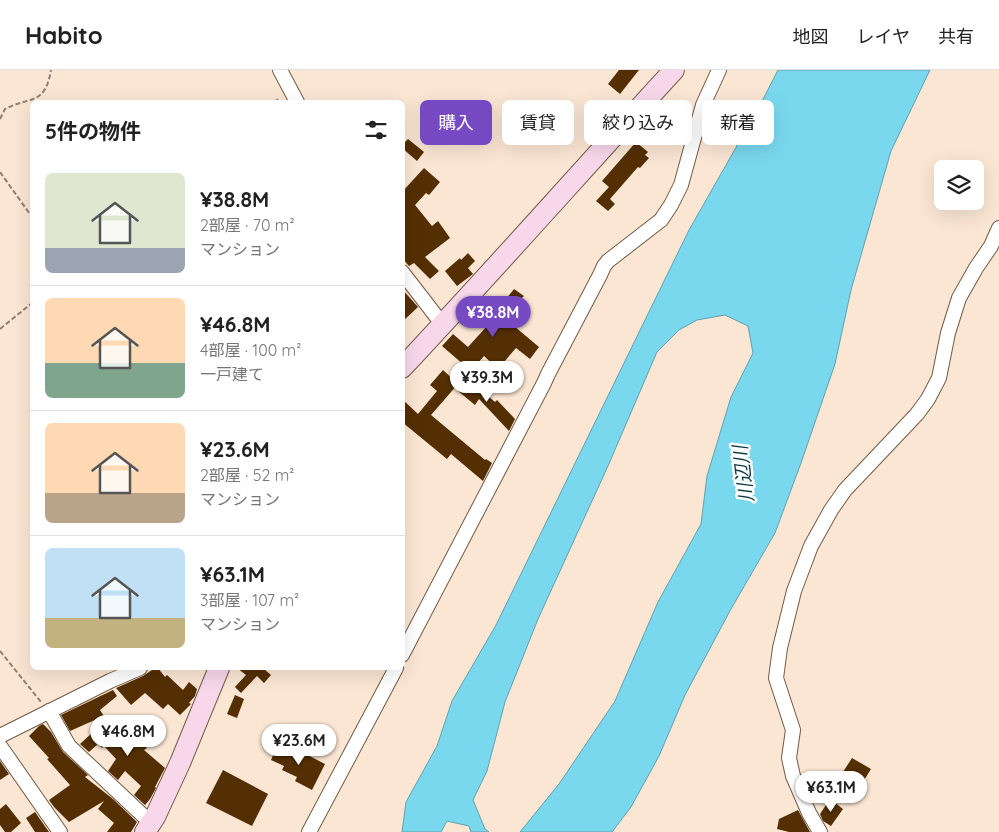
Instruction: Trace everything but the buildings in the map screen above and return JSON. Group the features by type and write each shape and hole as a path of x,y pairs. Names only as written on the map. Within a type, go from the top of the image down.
{"street":[{"path":"280,70 296,100"},
{"path":"405,365 674,70"},
{"path":"405,649 604,266 661,220 671,205 680,185 703,105 719,70"},
{"path":"820,832 809,813 793,776 790,758 793,730 776,678 780,648 794,591 811,546 845,490 917,414 928,399 939,378 948,333 959,298 991,246 999,228"},
{"path":"405,276 443,325"},
{"path":"0,736 135,670"},
{"path":"49,711 68,746 148,827 180,763 218,670"},
{"path":"309,832 395,670"},
{"path":"0,746 60,832"}],"path":[{"path":"33,100 45,89 51,70"},
{"path":"0,119 5,109 30,101"},
{"path":"0,172 30,214"},
{"path":"0,329 30,304"},
{"path":"0,651 49,711"}],"water":[{"name":"川辺川","path":"778,70 930,70 891,151 851,290 835,364 775,533 731,609 685,695 659,756 631,807 612,832 520,832 559,784 615,701 658,602 701,524 707,476 731,397 753,353 748,326 725,315 697,320 679,330 657,352 608,466 538,619 505,702 487,771 473,800 485,829 489,832 471,832 469,826 447,821 441,832 402,832 406,802 437,746 452,701 496,625 689,230 737,145 774,145 774,100 763,100"}]}
